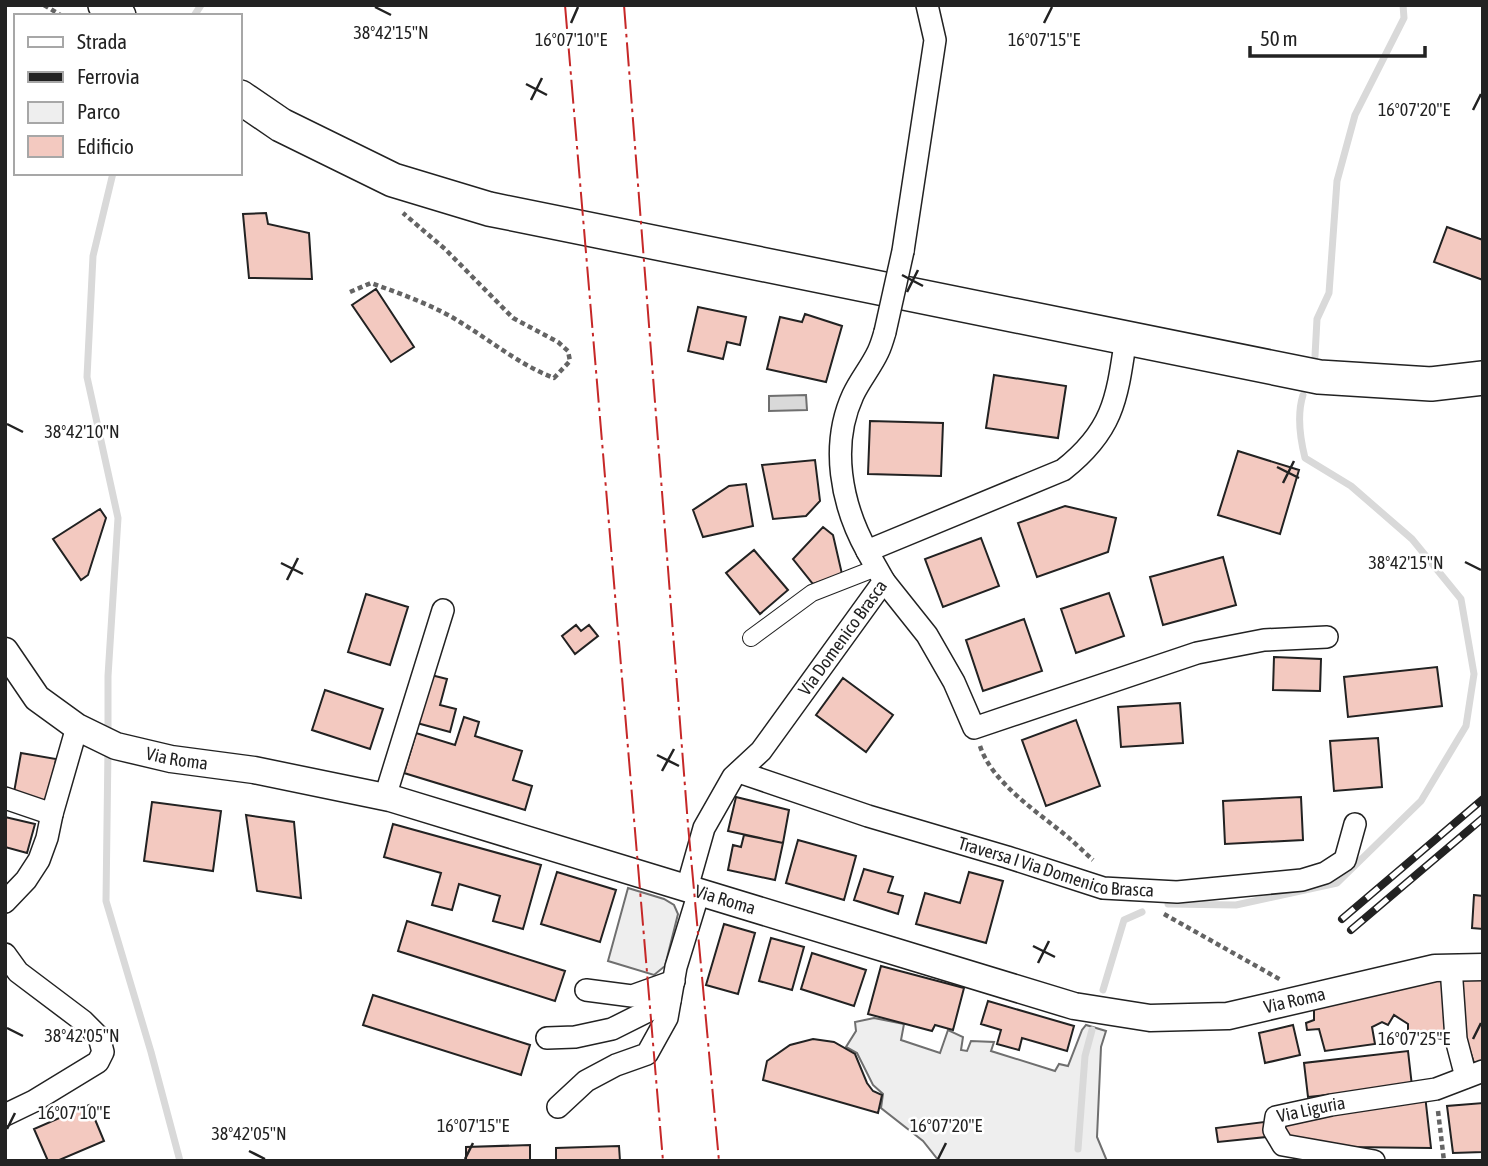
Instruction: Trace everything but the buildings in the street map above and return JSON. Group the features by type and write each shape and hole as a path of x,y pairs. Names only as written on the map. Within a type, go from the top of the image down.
{"main road":[{"path":"242,98 281,125 393,180 489,209 1319,377 1431,384 1483,378"}],"street":[{"path":"927,5 935,40 903,251 885,332 877,354 852,396 843,426 840,459 847,505 856,532 876,567 926,635 954,682 974,728 1197,653 1264,640 1328,637"},
{"name":"Via Domenico Brasca","path":"558,1107 586,1081 615,1065 647,1054 667,1018 704,828 733,777 761,751 876,567 1063,470 1078,458 1094,442 1110,416 1119,388 1126,337"},
{"path":"751,638 812,593 876,567"},
{"path":"384,797 443,610"},
{"name":"Via Roma","path":"5,651 37,698 95,735 172,759 254,769 384,797 1074,1006 1150,1018 1228,1016 1435,968 1483,967"},
{"path":"5,902 40,860 52,814 95,735"},
{"name":"Traversa I Via Domenico Brasca","path":"738,772 868,816 1103,888 1177,892 1302,880 1325,873 1345,860 1355,824"},
{"path":"5,798 52,814"},
{"path":"5,954 18,972 83,1021 99,1037 103,1052 98,1062 34,1101 5,1115"},
{"path":"1451,967 1456,1039 1474,1074"},
{"path":"586,990 632,996 672,990"},
{"path":"547,1038 575,1037 612,1030 672,990"},
{"name":"Via Liguria","path":"1374,1161 1283,1145 1274,1130 1276,1117 1331,1105 1436,1089 1474,1074"}],"path":[{"path":"350,292 371,283 411,298 458,320 538,372 554,378 570,361 568,351 558,342 513,318 444,249 408,218 388,195 393,180"},
{"path":"974,728 984,757 1012,791 1072,840 1123,889"},
{"path":"1162,913 1286,983"},
{"path":"1436,1089 1444,1161"}],"green space":[{"path":"628,888 664,899 674,905 678,914 665,966 654,975 608,961"},
{"path":"874,1018 904,1024 901,1040 940,1053 948,1030 963,1037 961,1050 967,1051 971,1041 994,1042 991,1051 1055,1071 1059,1064 1068,1066 1086,1025 1106,1031 1101,1047 1097,1137 1107,1161 939,1161 923,1141 881,1108 883,1094 873,1085 857,1053 846,1047 856,1031 855,1022"}],"shaded area":[{"path":"806,395 807,410 769,411 769,396"}],"waterway":[{"path":"195,14 201,5"},
{"path":"1315,356 1317,319 1329,293 1337,181 1355,115 1404,18 1403,5"},
{"path":"108,736 108,676 118,518 87,377 93,256 113,175"},
{"path":"1168,904 1236,905 1337,883 1421,801 1466,726 1474,674 1461,599 1412,539 1351,486 1305,458 1300,426 1303,395"},
{"path":"108,748 106,901 180,1161"},
{"path":"1103,990 1124,920 1142,912"},
{"path":"1078,1149 1085,1056 1092,1030"}],"railway":[{"path":"1342,919 1483,799"},
{"path":"1351,930 1483,818"}],"power":[{"path":"565,5 663,1161"},
{"path":"624,5 688,825 719,1161"}]}
